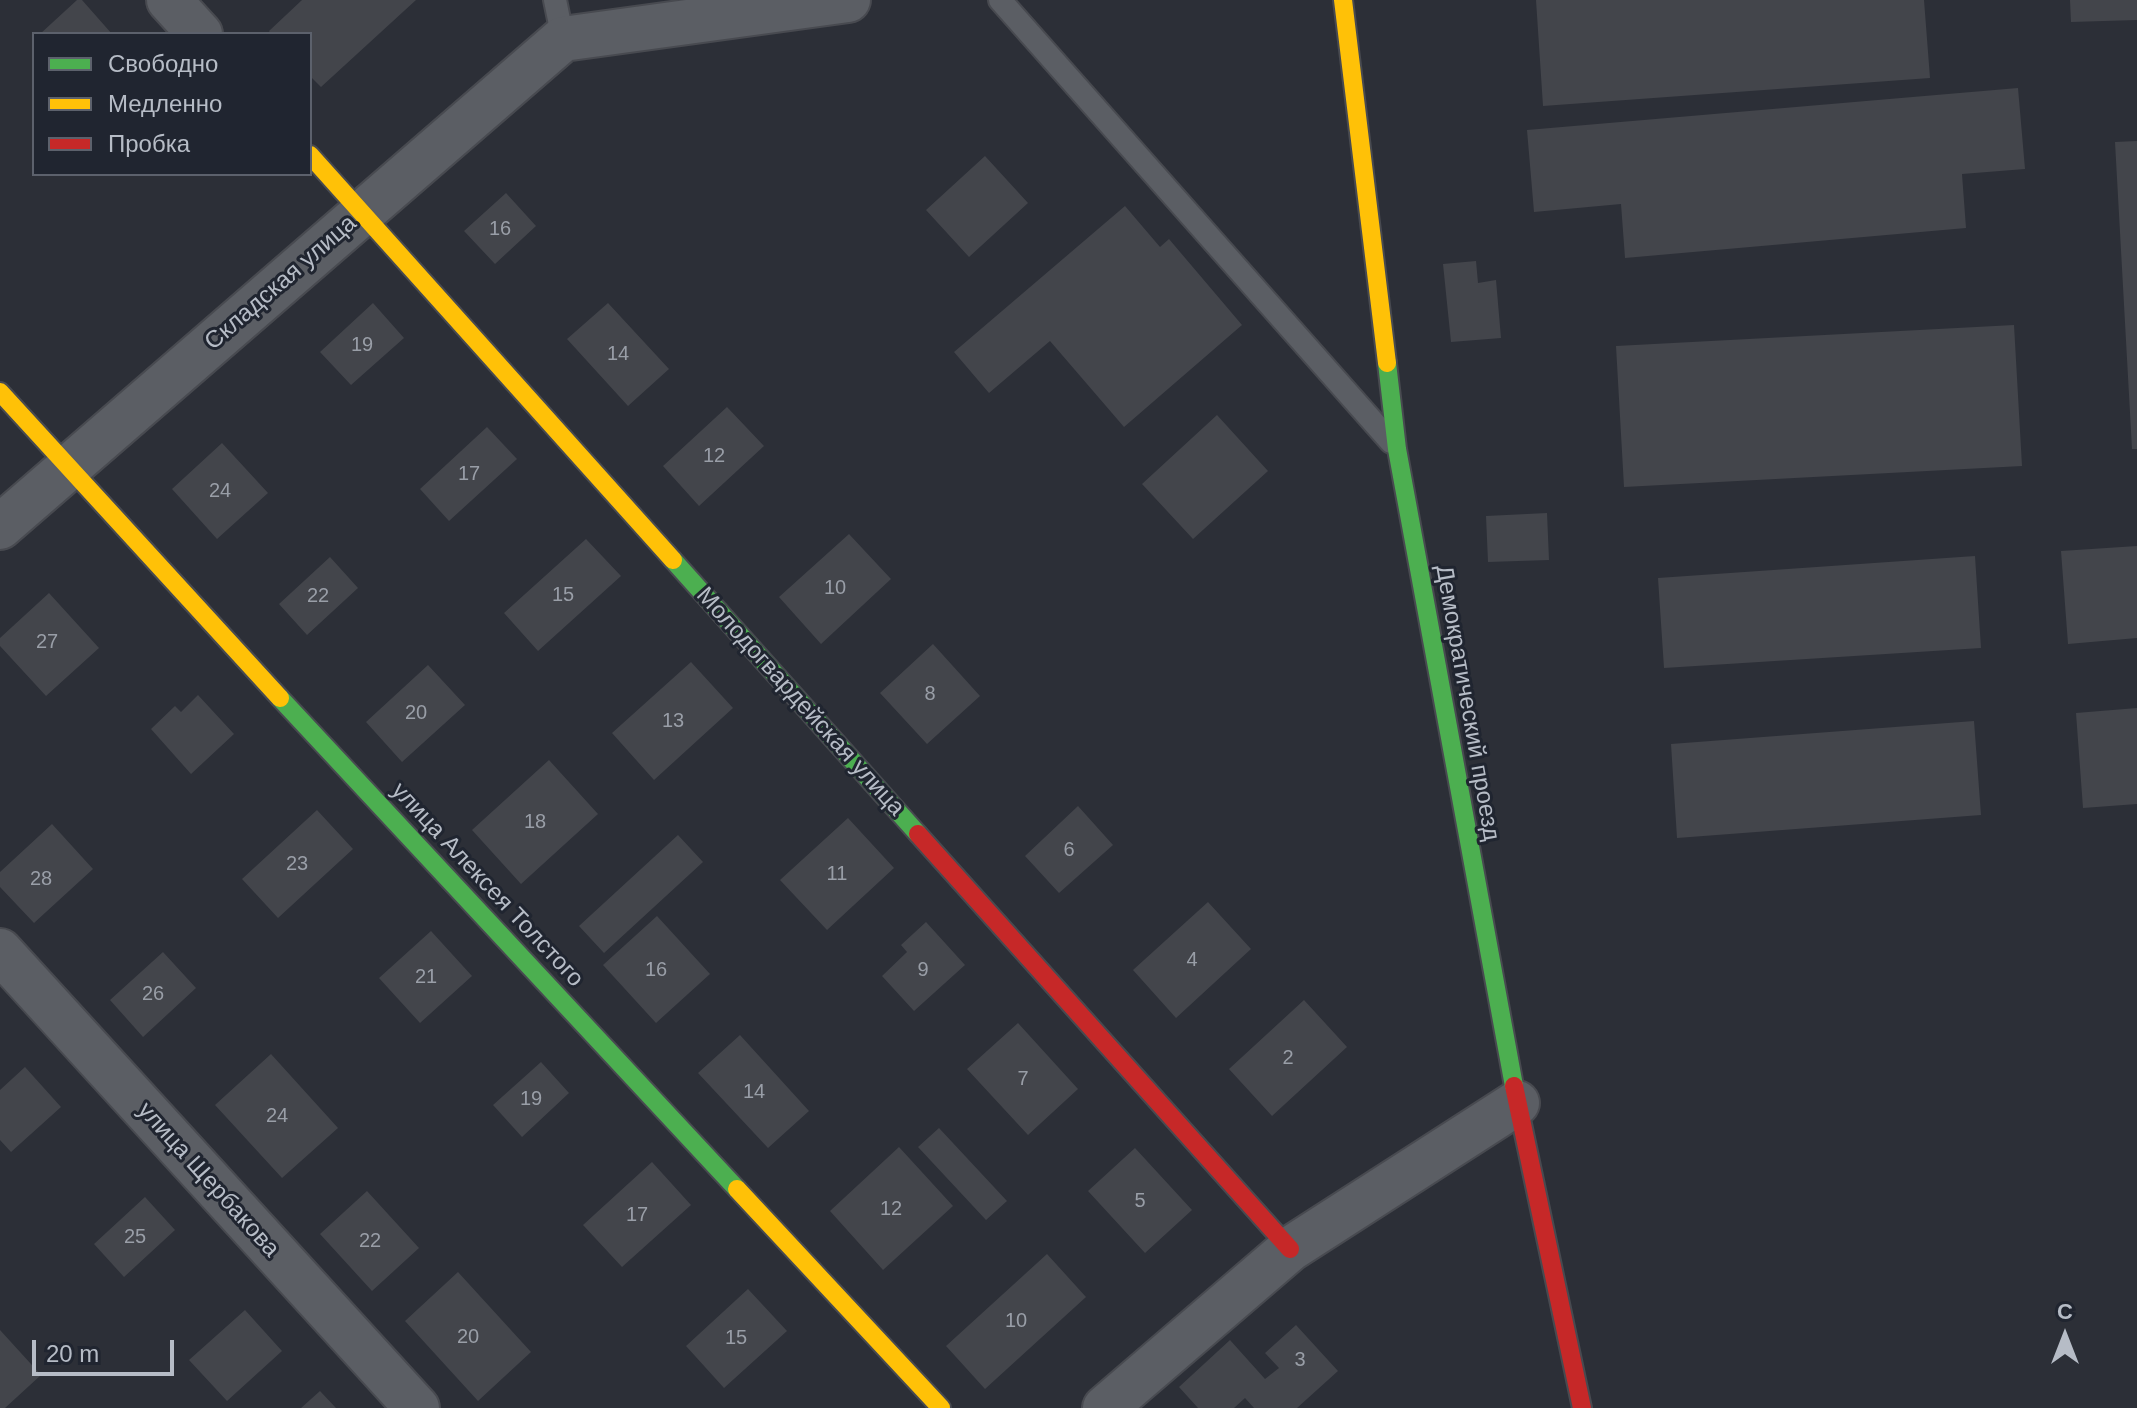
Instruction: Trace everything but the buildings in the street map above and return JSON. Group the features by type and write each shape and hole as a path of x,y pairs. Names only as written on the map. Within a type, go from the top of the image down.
{"street":[{"path":"169,0 198,32"},
{"path":"559,19 848,0"},
{"name":"Демократический проезд","path":"1343,0 1397,449 1517,1103 1582,1408"},
{"name":"Складская улица","path":"0,527 362,213 559,19"},
{"name":"Молодогвардейская улица","path":"312,157 1290,1249"},
{"name":"улица Алексея Толстого","path":"0,392 67,469 941,1408"},
{"name":"улица Щербакова","path":"0,951 417,1408"},
{"path":"1105,1408 1290,1249 1517,1103"}],"lane":[{"path":"1000,0 1397,449"}],"traffic: fast":[{"path":"1387,363 1397,449 1514,1086"},
{"path":"673,560 918,834"},
{"path":"280,698 737,1189"}],"traffic: slow":[{"path":"1343,0 1387,363"},
{"path":"312,157 673,560"},
{"path":"0,392 280,698"},
{"path":"737,1189 941,1408"}],"traffic: jam":[{"path":"918,834 1290,1249"},
{"path":"1514,1086 1582,1408"}]}
